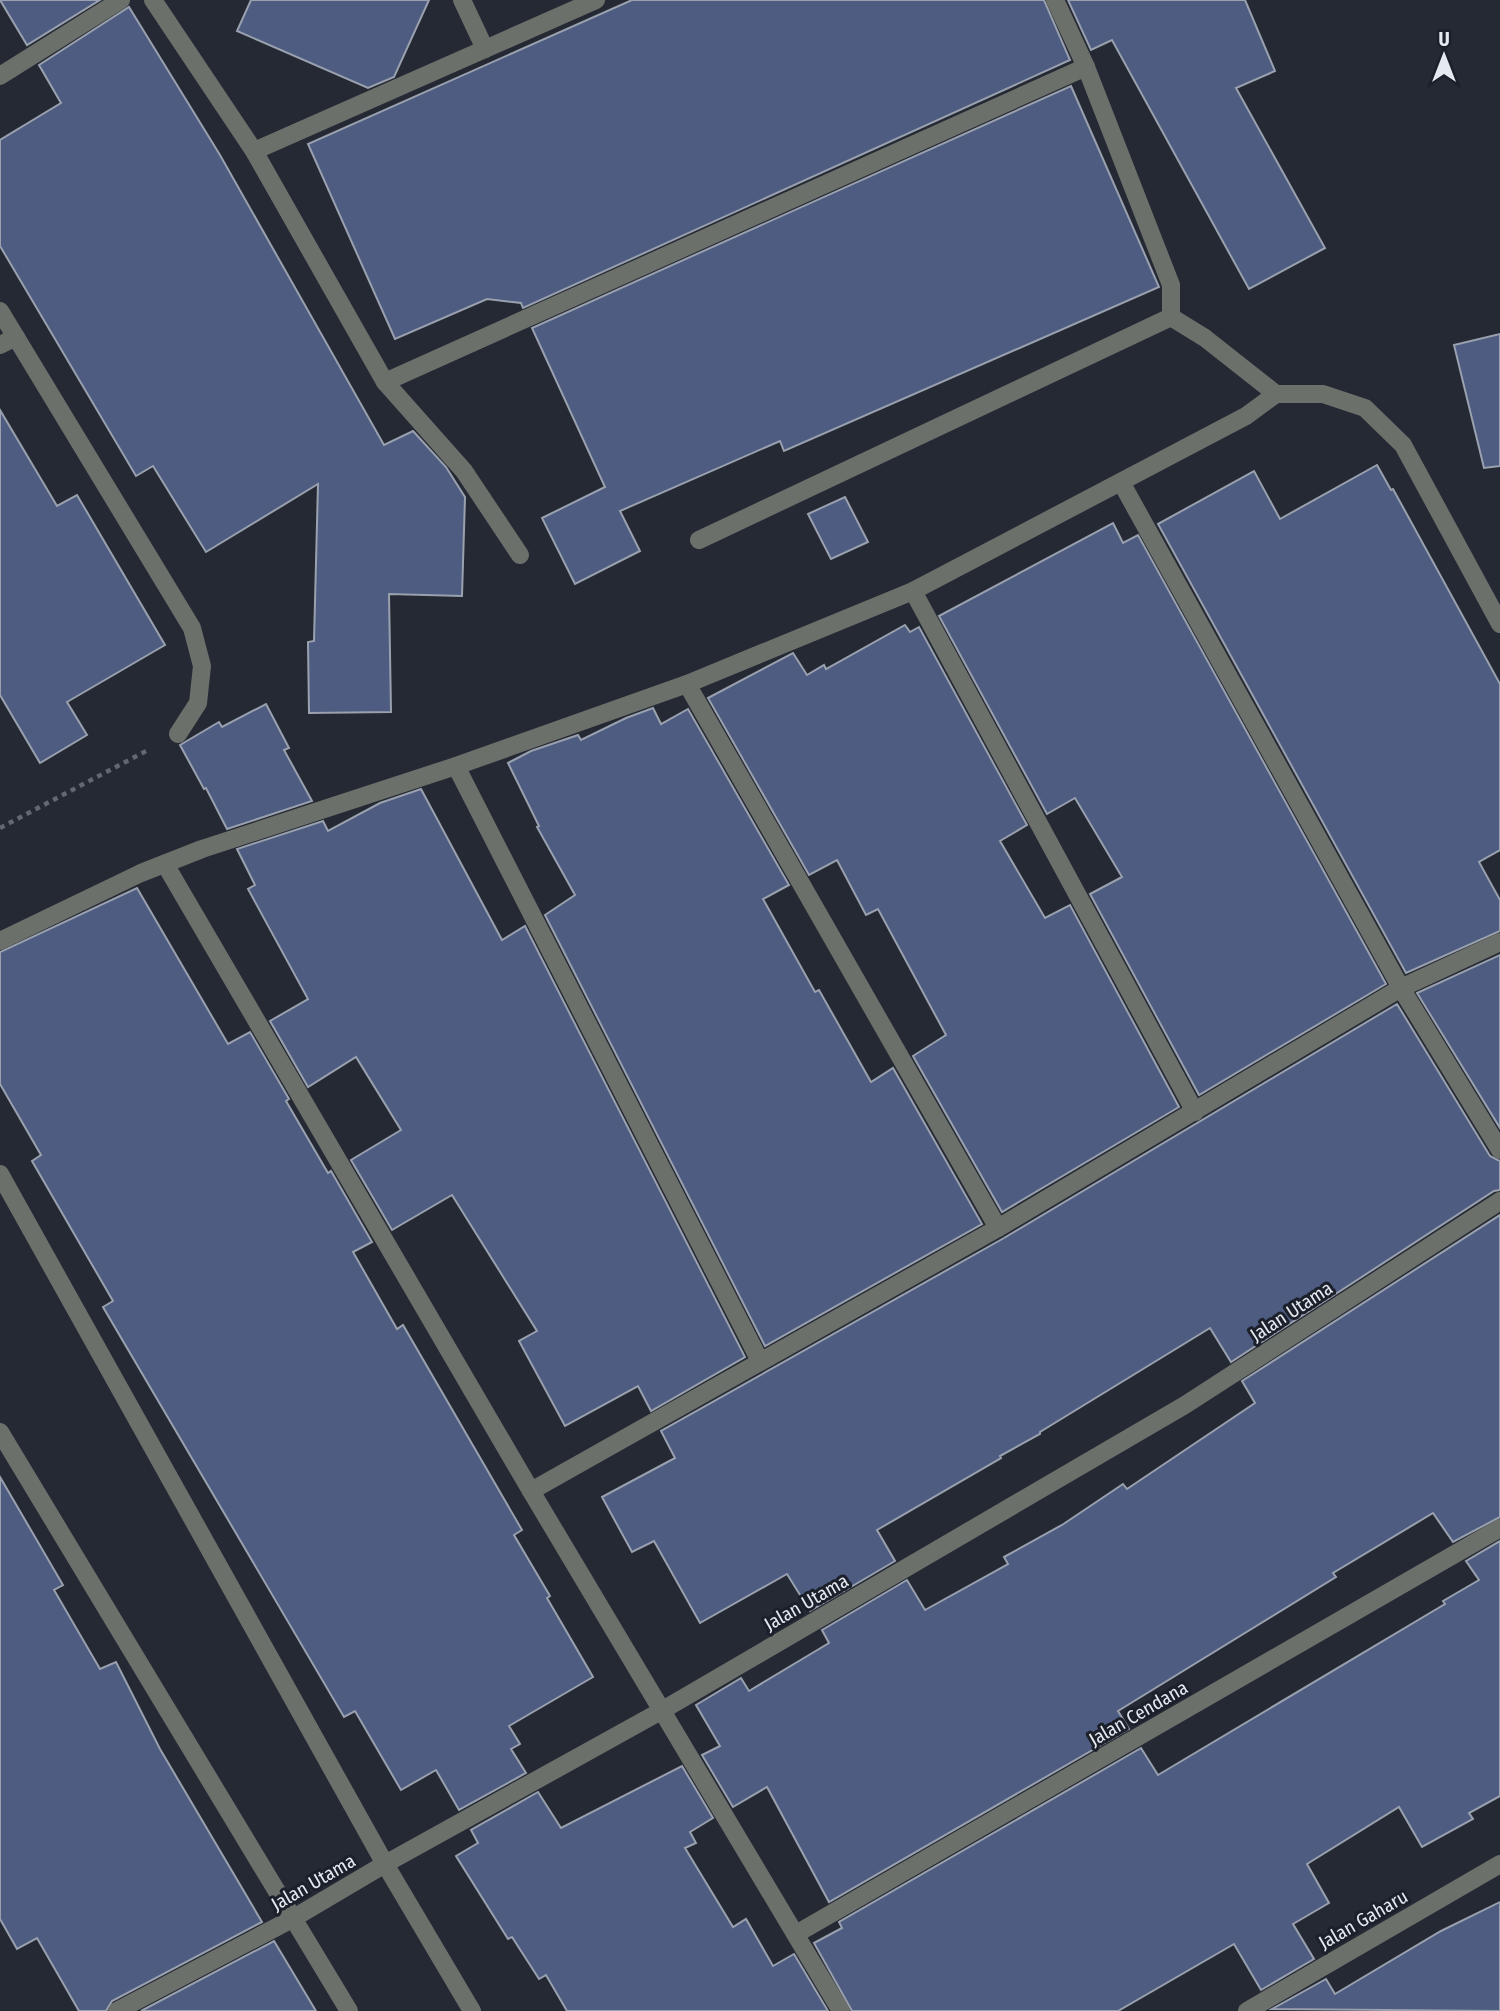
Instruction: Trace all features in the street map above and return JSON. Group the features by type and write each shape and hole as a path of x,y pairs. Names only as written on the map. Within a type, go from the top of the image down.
{"street":[{"path":"0,76 121,0"},
{"path":"153,0 254,151 385,382 464,471 520,555"},
{"path":"462,0 485,49"},
{"path":"254,151 596,0"},
{"path":"1055,0 1086,67 1171,285 1171,317"},
{"path":"385,382 1086,67"},
{"path":"0,312 8,341 192,628 202,666 198,703 178,734"},
{"path":"1171,317 1205,338 1276,394"},
{"path":"699,540 1171,317"},
{"path":"0,941 141,873 202,849 456,766 687,684 913,591 1246,415 1276,394 1323,394 1365,408 1403,445 1500,624"},
{"path":"1121,482 1401,988 1500,1150"},
{"path":"913,591 1195,1112"},
{"path":"687,684 998,1228"},
{"path":"456,766 760,1361"},
{"path":"165,864 531,1491 841,2011"},
{"path":"531,1491 998,1228 1401,988 1500,942"},
{"path":"0,1174 385,1864 472,2011"},
{"name":"Jalan Utama","path":"117,2011 292,1919 385,1864 661,1711 1185,1405 1500,1201"},
{"path":"0,1432 349,2011"},
{"name":"Jalan Cendana","path":"796,1934 1500,1528"},
{"name":"Jalan Gaharu","path":"1247,2011 1500,1864"}],"path":[{"path":"0,828 178,734"}],"building":[{"path":"0,0 100,0 27,45"},
{"path":"251,0 429,0 394,77 368,88 237,31"},
{"path":"632,0 1044,0 1070,60 523,308 521,303 487,299 395,339 308,144"},
{"path":"1068,0 1245,0 1275,71 1236,88 1325,248 1249,289 1112,40 1091,50"},
{"path":"129,7 220,155 384,445 413,431 446,467 465,497 462,596 389,594 391,712 309,713 308,642 314,641 318,484 206,552 153,466 136,476 0,246 0,140 61,103 39,65"},
{"path":"1071,86 1159,287 784,451 780,441 620,511 640,551 575,584 542,518 605,487 532,328"},
{"path":"1500,334 1500,466 1484,468 1454,345"},
{"path":"0,410 57,506 77,495 165,645 67,702 87,735 40,763 0,695"},
{"path":"1377,465 1391,490 1393,489 1500,684 1500,850 1479,862 1500,900 1500,931 1406,973 1158,524 1254,471 1280,519"},
{"path":"845,497 868,542 831,559 808,514"},
{"path":"1113,523 1123,543 1138,535 1386,984 1199,1095 1090,894 1122,877 1075,798 1047,814 939,616"},
{"path":"905,625 910,632 919,627 1027,825 1000,841 1045,918 1070,905 1179,1107 1002,1212 913,1056 946,1035 878,909 866,915 837,860 809,875 708,698 793,653 807,675 824,665 826,669"},
{"path":"266,704 289,748 284,750 312,801 227,829 180,745 219,722 222,727"},
{"path":"653,708 661,724 688,709 789,885 763,899 815,992 819,990 871,1082 893,1068 982,1224 765,1346 545,915 575,895 537,827 539,826 508,763 531,751 578,735 581,740"},
{"path":"421,789 502,940 525,926 745,1357 651,1411 638,1386 565,1426 519,1341 537,1331 452,1195 392,1230 351,1160 401,1130 356,1057 308,1087 270,1021 308,999 248,889 255,885 237,849 323,821 328,831 380,803"},
{"path":"137,888 228,1044 250,1032 289,1099 286,1101 328,1173 331,1171 372,1242 353,1252 397,1329 403,1325 522,1530 514,1535 593,1677 509,1726 520,1744 511,1749 526,1773 459,1810 436,1770 401,1790 355,1711 344,1717 103,1307 113,1301 32,1161 41,1155 0,1084 0,952"},
{"path":"1500,955 1500,1128 1417,993"},
{"path":"1397,1004 1490,1156 1500,1161 1500,1190 1494,1191 1231,1362 1210,1328 1000,1456 1001,1458 877,1530 895,1561 810,1611 787,1574 700,1623 654,1541 632,1552 602,1497 675,1458 661,1431 1004,1238"},
{"path":"1500,1215 1500,1517 1453,1542 1433,1513 1333,1573 1336,1577 1118,1711 1129,1729 829,1902 767,1787 733,1807 702,1755 720,1746 696,1705 741,1678 749,1691 829,1643 822,1630 907,1580 925,1610 1008,1564 1004,1557 1062,1525 1123,1484 1127,1489 1255,1403 1242,1381"},
{"path":"0,1477 63,1585 54,1590 100,1669 116,1662 160,1749 262,1922 112,2001 106,2011 79,2011 37,1938 17,1949 0,1919"},
{"path":"1500,1541 1500,1796 1469,1813 1473,1819 1422,1847 1399,1807 1307,1864 1329,1903 1293,1924 1314,1959 1261,1990 1234,1944 1118,2011 852,2011 814,1943 842,1928 839,1922 1141,1748 1158,1775 1445,1604 1443,1601 1479,1580 1466,1561"},
{"path":"682,1766 713,1818 690,1832 696,1843 685,1848 733,1927 746,1919 773,1966 794,1954 828,2011 567,2011 546,1975 539,1979 512,1937 508,1939 456,1856 478,1843 471,1830 538,1792 561,1828"},
{"path":"1500,1902 1500,2011 1272,2009 1326,1979 1335,1994 1441,1931"},
{"path":"274,1941 316,2011 141,2011"}]}
